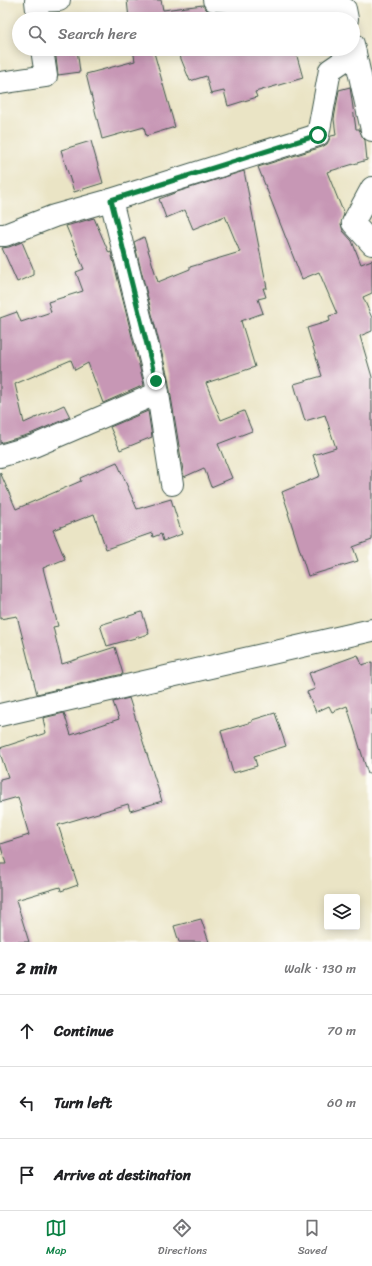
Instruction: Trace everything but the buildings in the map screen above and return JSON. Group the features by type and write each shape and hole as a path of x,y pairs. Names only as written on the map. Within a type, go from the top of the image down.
{"street":[{"path":"37,12 36,1 59,0"},
{"path":"214,0 345,9"},
{"path":"0,83 46,76 43,56"},
{"path":"0,235 5,235 54,216 111,200 318,135 330,70 346,56"},
{"path":"356,56 372,130"},
{"path":"372,188 353,223 372,244"},
{"path":"111,200 154,374 172,484"},
{"path":"0,456 34,446 158,393"},
{"path":"0,715 372,630"}],"route":[{"path":"156,381 111,200 318,135"}]}
